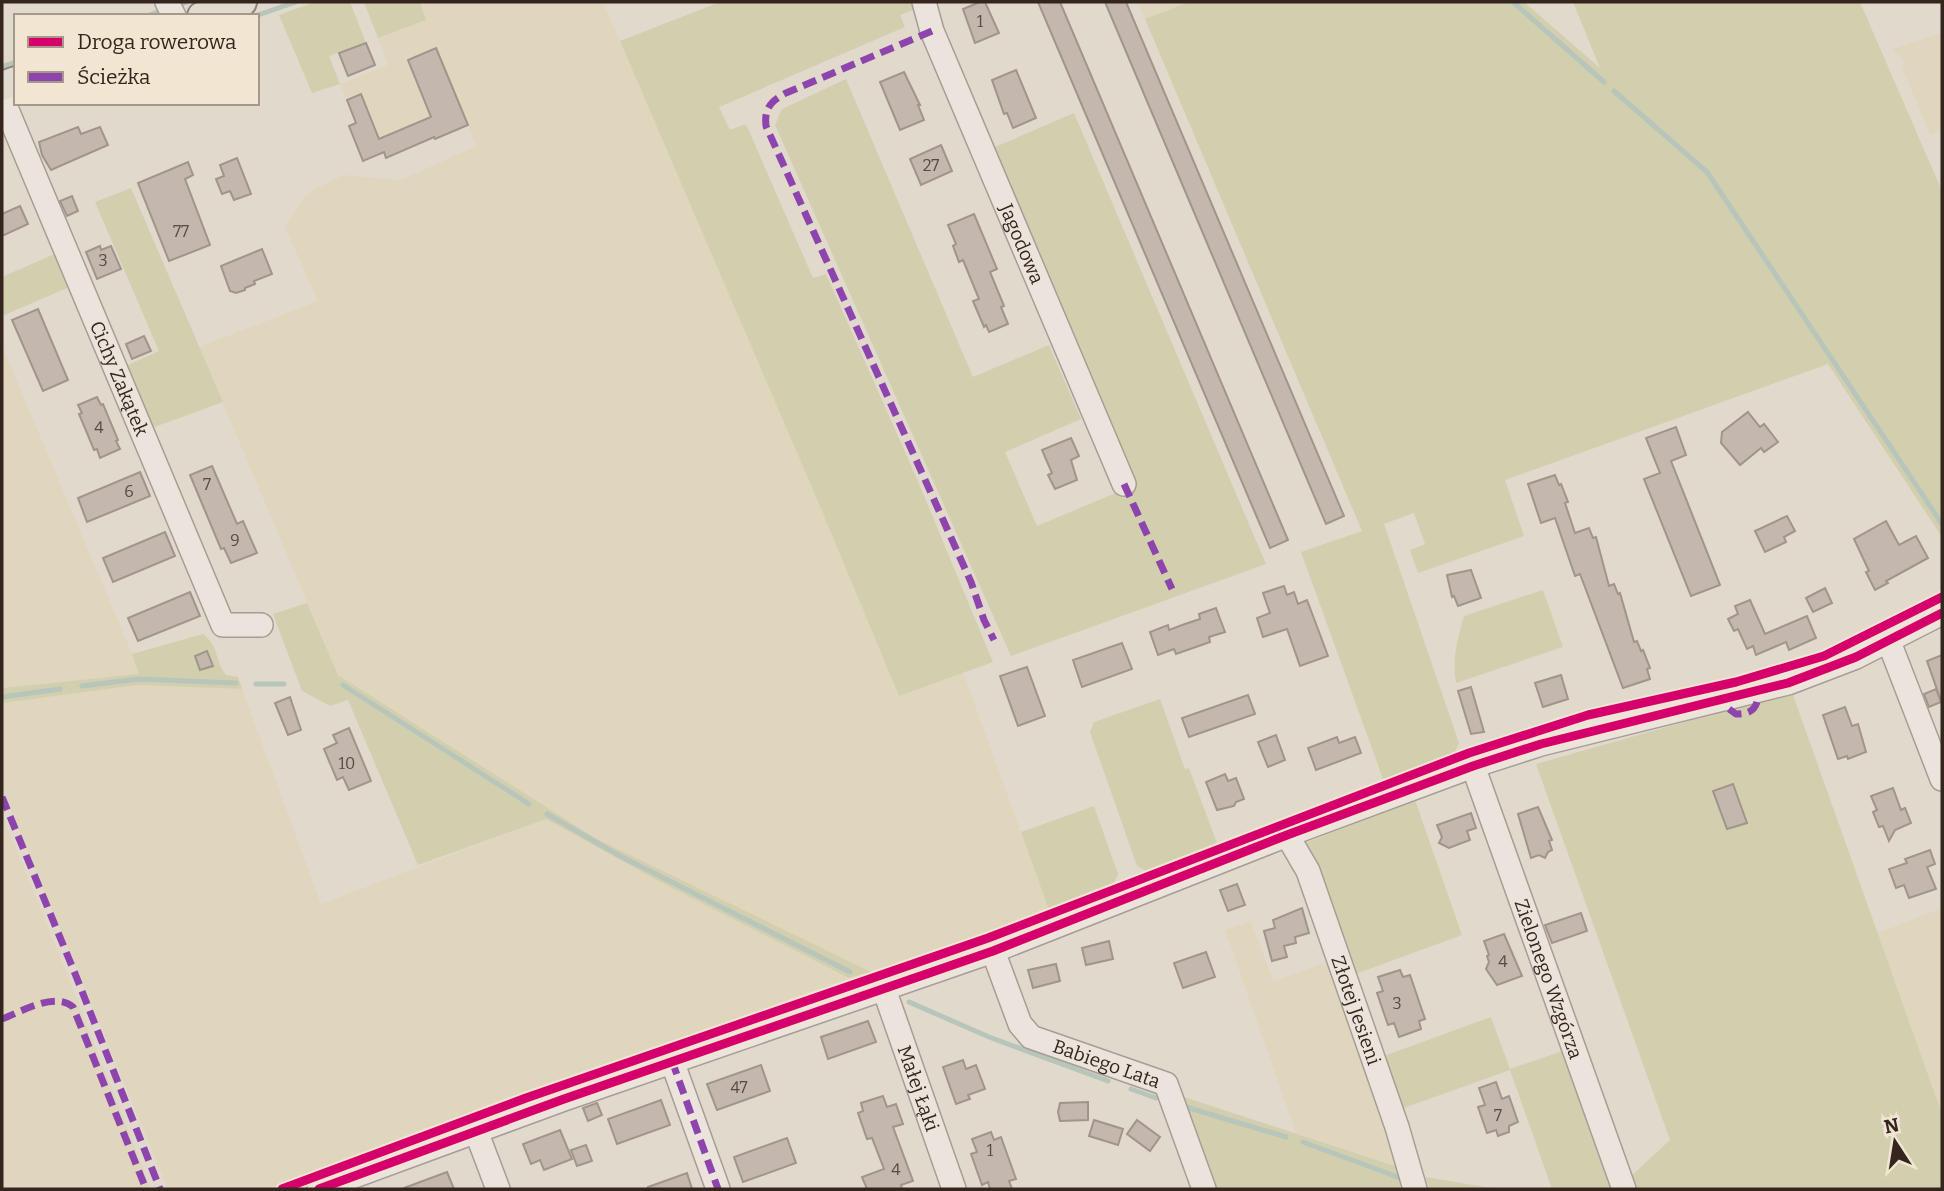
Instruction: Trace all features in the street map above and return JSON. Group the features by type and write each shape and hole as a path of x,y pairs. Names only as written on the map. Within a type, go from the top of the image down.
{"main road":[{"path":"208,14 242,2"}],"street":[{"name":"Jagodowa","path":"924,2 932,31 1124,484"},
{"name":"Cichy Zakątek","path":"2,97 223,625 261,625"},
{"path":"319,1189 375,1180 476,1131 993,951 1287,835 1473,766 1541,744 1788,683 1889,642 1942,613"},
{"path":"1889,642 1942,779"},
{"name":"Zielonego Wzgórza","path":"1473,766 1624,1189"},
{"name":"Złotej Jesieni","path":"1287,835 1308,871 1397,1127 1415,1189"},
{"name":"Babiego Lata","path":"993,951 1020,1024 1031,1037 1166,1084 1204,1189"},
{"name":"Małej Łąki","path":"884,989 954,1189"},
{"path":"672,1061 718,1189"},
{"path":"476,1131 498,1189"}],"shaded area":[{"path":"315,2 350,2 366,43 329,56 340,84 312,93 279,15"},
{"path":"364,2 420,2 426,20 378,38"},
{"path":"420,2 603,2 899,696 963,672 1049,910 871,972 595,838 338,675 199,347 318,301 285,227 305,197 315,189 343,175 401,180 476,146 468,125 386,158 383,152 363,161 353,137 349,126 356,123 340,84 388,65 378,38 426,20"},
{"path":"720,2 910,2 914,10 900,15 905,27 719,107 730,130 746,124 813,278 826,274 917,479 993,662 899,696 620,41"},
{"path":"1138,2 1189,2 1145,19"},
{"path":"1189,2 1524,2 1600,68 1573,2 1860,2 1942,191 1942,537 1828,364 1505,480 1524,536 1418,573 1410,550 1425,544 1414,513 1384,524 1459,743 1454,754 1383,779 1301,552 1362,531 1145,19"},
{"path":"1942,33 1942,130 1930,135 1902,67 1904,64 1901,56 1893,49"},
{"path":"846,79 973,377 1049,345 1081,419 1005,452 1037,526 1137,484 993,148 1074,113 1266,564 1011,656 775,125 782,109"},
{"path":"131,188 223,402 149,429 123,367 159,351 95,202"},
{"path":"59,252 74,285 2,316 2,277"},
{"path":"2,346 132,654 140,674 2,688"},
{"path":"1543,590 1563,647 1456,683 1456,650 1464,616"},
{"path":"307,603 338,675 595,838 871,972 849,978 662,883 546,819 418,865 348,700 330,706 302,691 273,614"},
{"path":"203,634 212,644 226,675 238,677 242,689 138,685 2,703 2,688 139,674 132,654"},
{"path":"138,685 242,689 321,904 546,819 662,883 849,978 265,1189 168,1189 2,788 2,703"},
{"path":"1793,695 1942,1114 1942,1189 1632,1189 1628,1179 1670,1140 1536,764 1720,712"},
{"path":"1160,699 1185,769 1189,768 1217,843 1147,871 1137,866 1090,732 1094,722"},
{"path":"1415,800 1462,935 1353,975 1305,843"},
{"path":"1094,806 1118,874 1113,885 1049,910 1021,832"},
{"path":"2,814 72,987 151,1189 2,1189"},
{"path":"1942,908 1942,1114 1878,933"},
{"path":"1251,921 1273,981 1328,962 1404,1169 1296,1133 1225,930"},
{"path":"1491,1017 1510,1069 1565,1050 1615,1189 1552,1189 1510,1070 1398,1110 1381,1057"},
{"path":"1178,1095 1404,1169 1405,1187 1212,1189"},
{"path":"1425,1177 1497,1189 1430,1189"}],"building":[{"path":"985,2 999,33 975,43 963,9"},
{"path":"1038,2 1060,2 1288,540 1270,548"},
{"path":"1105,2 1126,2 1344,516 1326,524"},
{"path":"366,43 375,65 348,76 339,53"},
{"path":"436,48 468,125 386,158 384,152 363,161 349,126 356,123 347,100 361,94 379,139 431,117 408,60"},
{"path":"1016,70 1036,118 1013,128 1007,113 1004,114 992,80"},
{"path":"904,72 924,120 900,130 880,82"},
{"path":"78,127 81,134 100,127 108,145 51,170 42,155 39,142"},
{"path":"941,145 952,171 921,185 910,159"},
{"path":"237,158 251,194 234,200 230,191 222,194 216,179 224,176 220,165"},
{"path":"188,162 193,175 185,179 210,245 169,261 138,183"},
{"path":"72,196 78,211 67,216 60,201"},
{"path":"20,206 28,224 2,236 2,214"},
{"path":"974,214 997,269 990,272 1004,306 1001,307 1008,324 989,332 986,325 984,327 973,301 979,299 963,260 959,262 953,246 956,244 948,225"},
{"path":"100,246 101,250 111,246 121,269 97,279 86,252"},
{"path":"262,249 272,274 254,281 255,284 245,290 236,293 230,291 221,266"},
{"path":"38,309 68,380 43,391 12,320"},
{"path":"144,336 151,351 132,359 126,344"},
{"path":"97,397 101,405 103,404 120,449 100,458 79,414 82,413 78,405"},
{"path":"1748,412 1760,427 1764,424 1778,442 1764,452 1761,448 1740,465 1721,443 1722,432"},
{"path":"1676,427 1686,455 1671,461 1720,585 1691,596 1644,479 1660,473 1646,438"},
{"path":"1071,438 1079,456 1071,460 1077,480 1055,489 1048,475 1052,473 1042,450"},
{"path":"212,466 237,524 243,521 257,553 231,563 224,548 221,549 190,475"},
{"path":"140,472 150,496 87,522 78,498"},
{"path":"1555,475 1568,502 1565,503 1575,533 1589,528 1593,538 1596,537 1609,586 1614,584 1618,594 1620,593 1634,642 1637,641 1641,651 1643,650 1650,668 1647,669 1650,679 1623,688 1580,574 1575,576 1555,518 1541,523 1528,484"},
{"path":"1787,516 1795,531 1784,537 1786,542 1765,552 1755,531"},
{"path":"1886,521 1899,545 1916,536 1928,558 1875,590 1854,539"},
{"path":"165,532 175,556 113,582 103,558"},
{"path":"1471,570 1481,598 1458,606 1454,596 1452,597 1447,575"},
{"path":"1284,586 1287,595 1294,592 1298,604 1307,600 1328,656 1300,666 1287,629 1263,637 1257,618 1270,613 1263,593"},
{"path":"1825,588 1832,603 1813,612 1806,598"},
{"path":"190,592 200,616 138,641 128,618"},
{"path":"1750,600 1765,634 1807,616 1816,638 1789,650 1786,642 1756,655 1753,646 1747,649 1738,629 1734,631 1728,619 1738,614 1735,606"},
{"path":"1216,608 1225,632 1209,637 1210,642 1176,654 1174,649 1158,655 1150,632 1168,625 1169,630 1200,619 1199,614"},
{"path":"1122,643 1132,669 1082,687 1073,660"},
{"path":"207,651 213,666 200,670 195,656"},
{"path":"1942,655 1942,697 1940,698 1927,661"},
{"path":"1027,667 1045,716 1018,726 1000,676"},
{"path":"1561,675 1568,699 1543,707 1535,683"},
{"path":"1471,687 1484,732 1471,734 1458,691"},
{"path":"1936,689 1941,702 1929,707 1924,694"},
{"path":"1248,695 1255,714 1189,737 1182,718"},
{"path":"290,697 301,730 288,735 275,703"},
{"path":"1845,707 1852,726 1858,724 1866,752 1848,759 1847,756 1838,759 1823,715"},
{"path":"349,728 371,781 349,790 343,777 337,780 324,749 337,743 333,735"},
{"path":"1276,735 1285,760 1268,767 1258,742"},
{"path":"1337,737 1339,743 1355,737 1361,753 1316,770 1308,748"},
{"path":"1225,774 1228,781 1236,778 1244,799 1236,802 1234,806 1217,810 1206,782"},
{"path":"1733,784 1747,823 1727,829 1713,791"},
{"path":"1893,788 1901,810 1905,808 1911,823 1895,830 1889,841 1873,812 1877,810 1871,796"},
{"path":"1538,807 1552,840 1549,841 1552,850 1545,858 1539,855 1531,858 1518,814"},
{"path":"1471,813 1476,828 1467,831 1470,840 1449,848 1439,843 1442,837 1437,825"},
{"path":"1930,850 1935,864 1927,867 1936,889 1909,898 1904,885 1896,888 1889,869 1907,863 1905,859"},
{"path":"1237,884 1245,905 1228,911 1220,890"},
{"path":"1302,908 1309,933 1295,937 1296,943 1284,946 1287,957 1272,961 1264,931 1275,928 1273,920"},
{"path":"1581,913 1587,931 1552,943 1545,925"},
{"path":"1504,934 1522,976 1497,985 1486,969 1489,955 1484,941"},
{"path":"1109,941 1113,959 1086,965 1082,948"},
{"path":"1206,952 1215,977 1183,988 1174,963"},
{"path":"1056,964 1060,981 1033,988 1028,970"},
{"path":"1400,970 1403,977 1410,975 1425,1019 1419,1021 1421,1029 1399,1037 1394,1023 1388,1025 1377,993 1383,991 1378,977"},
{"path":"868,1021 876,1042 828,1059 821,1037"},
{"path":"963,1060 966,1069 976,1065 985,1089 968,1095 970,1099 956,1104 943,1067"},
{"path":"761,1065 770,1091 717,1110 707,1084"},
{"path":"1496,1082 1502,1099 1509,1096 1518,1122 1509,1126 1509,1132 1498,1136 1496,1130 1487,1133 1478,1107 1485,1105 1479,1088"},
{"path":"883,1096 887,1107 896,1104 903,1124 893,1127 913,1181 901,1185 902,1189 867,1189 862,1177 884,1169 872,1138 867,1139 858,1113 863,1111 861,1103"},
{"path":"661,1100 670,1125 617,1144 608,1119"},
{"path":"1088,1102 1088,1120 1060,1121 1060,1103"},
{"path":"597,1103 602,1115 588,1121 583,1108"},
{"path":"1094,1120 1123,1129 1118,1145 1089,1136"},
{"path":"1137,1120 1160,1137 1150,1151 1127,1134"},
{"path":"560,1130 572,1159 544,1170 540,1160 531,1164 523,1144"},
{"path":"991,1132 994,1140 1001,1137 1016,1179 1009,1181 1012,1189 990,1189 988,1182 982,1185 971,1154 977,1152 972,1139"},
{"path":"787,1138 796,1163 743,1182 734,1157"},
{"path":"586,1145 592,1161 577,1166 571,1150"},
{"path":"447,1172 454,1189 404,1189 404,1188"},
{"path":"687,1173 692,1189 648,1189 648,1187"}],"waterway":[{"path":"181,4 187,2"},
{"path":"259,15 296,2"},
{"path":"1513,2 1604,82"},
{"path":"152,14 157,12"},
{"path":"4,66 14,63"},
{"path":"1614,91 1707,172 1942,524"},
{"path":"82,686 139,679 236,683"},
{"path":"256,684 284,684"},
{"path":"343,685 529,804"},
{"path":"2,697 60,689"},
{"path":"547,814 620,856 850,972"},
{"path":"909,1002 989,1037 1108,1081"},
{"path":"1131,1089 1156,1098"},
{"path":"1186,1107 1286,1137"},
{"path":"1303,1142 1403,1179"}],"marked path":[{"path":"932,31 786,93 767,110 766,126 971,582 994,640"},
{"path":"1124,484 1172,589"},
{"path":"1729,709 1736,714 1746,713 1752,710 1757,702"},
{"path":"2,797 160,1189"},
{"path":"2,1019 48,1002 57,1001 73,1007 146,1189"},
{"path":"672,1061 718,1189"}],"cycle path":[{"path":"282,1189 526,1098 988,938 1469,753 1588,715 1736,682 1824,656 1942,597"},
{"path":"319,1189 564,1099 993,951 1287,835 1473,766 1541,744 1788,683 1856,657 1942,613"}]}
